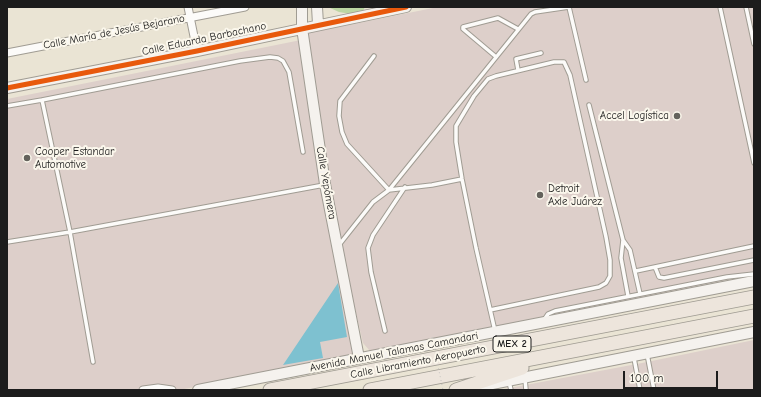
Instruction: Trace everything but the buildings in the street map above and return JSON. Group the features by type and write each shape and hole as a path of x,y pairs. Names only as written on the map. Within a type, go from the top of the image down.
{"highway":[{"name":"Calle Libramiento Aeropuerto","path":"270,390 754,297"},
{"name":"Calle Libramiento Aeropuerto","path":"370,390 754,316"},
{"path":"456,390 572,352"}],"main road":[{"name":"Calle Yepómera","path":"302,7 302,28 325,184 359,358"},
{"path":"317,7 318,24"},
{"name":"Calle Eduarda Barbachano","path":"7,88 197,52 371,11 406,7"},
{"name":"Avenida Manuel Talamas Camandari","path":"198,390 754,281"},
{"path":"460,390 510,386 525,378 754,332"}],"street":[{"path":"188,7 197,52"},
{"name":"Calle María de Jesús Bejarano","path":"7,53 245,7"},
{"path":"143,390 158,388 172,390"}],"lane":[{"path":"337,247 373,202 389,190 518,29 535,12 569,7 586,80"},
{"path":"720,7 754,163"},
{"path":"746,7 754,44"},
{"path":"496,56 462,27 498,18 518,29"},
{"path":"518,70 516,59 541,53"},
{"path":"374,56 340,101 339,116 342,132 347,144 389,190"},
{"path":"7,106 240,61 270,57 278,58 283,61 289,72 303,152"},
{"path":"490,310 604,285 608,281 611,270 606,237 582,127 566,64 560,61 518,70 488,79 474,96 458,120 456,126 456,142 462,180 490,310 495,332"},
{"path":"42,100 70,232 93,362"},
{"path":"589,105 623,240 621,258 628,296"},
{"path":"389,190 462,180"},
{"path":"7,242 70,232 325,184"},
{"path":"385,331 371,272 368,248 373,236 405,187"},
{"path":"623,240 630,250 640,294"},
{"path":"636,271 754,246"},
{"path":"656,267 659,276 662,278 754,260"},
{"path":"543,323 548,314 555,311 733,276 754,274"},
{"path":"647,354 654,390"},
{"path":"634,357 640,390"},
{"path":"525,378 526,390"}],"path":[{"path":"432,338 442,390"}],"shaded area":[{"path":"438,7 754,7 754,275 370,351 363,343 331,206 357,356 179,390 7,390 7,99 301,40 308,33"},
{"path":"754,340 754,390 499,390 642,363"}],"green space":[{"path":"328,7 365,7 363,11 351,14 339,12"}],"water":[{"path":"338,283 347,337 320,342 323,358 283,365"}],"cycle path":[{"path":"7,88 197,51 406,7"}],"place":[{"name":"Accel Logística","path":"677,116"},
{"name":"Cooper Estandar Automotive","path":"27,158"},
{"name":"Detroit Axle Juárez","path":"540,195"}]}
